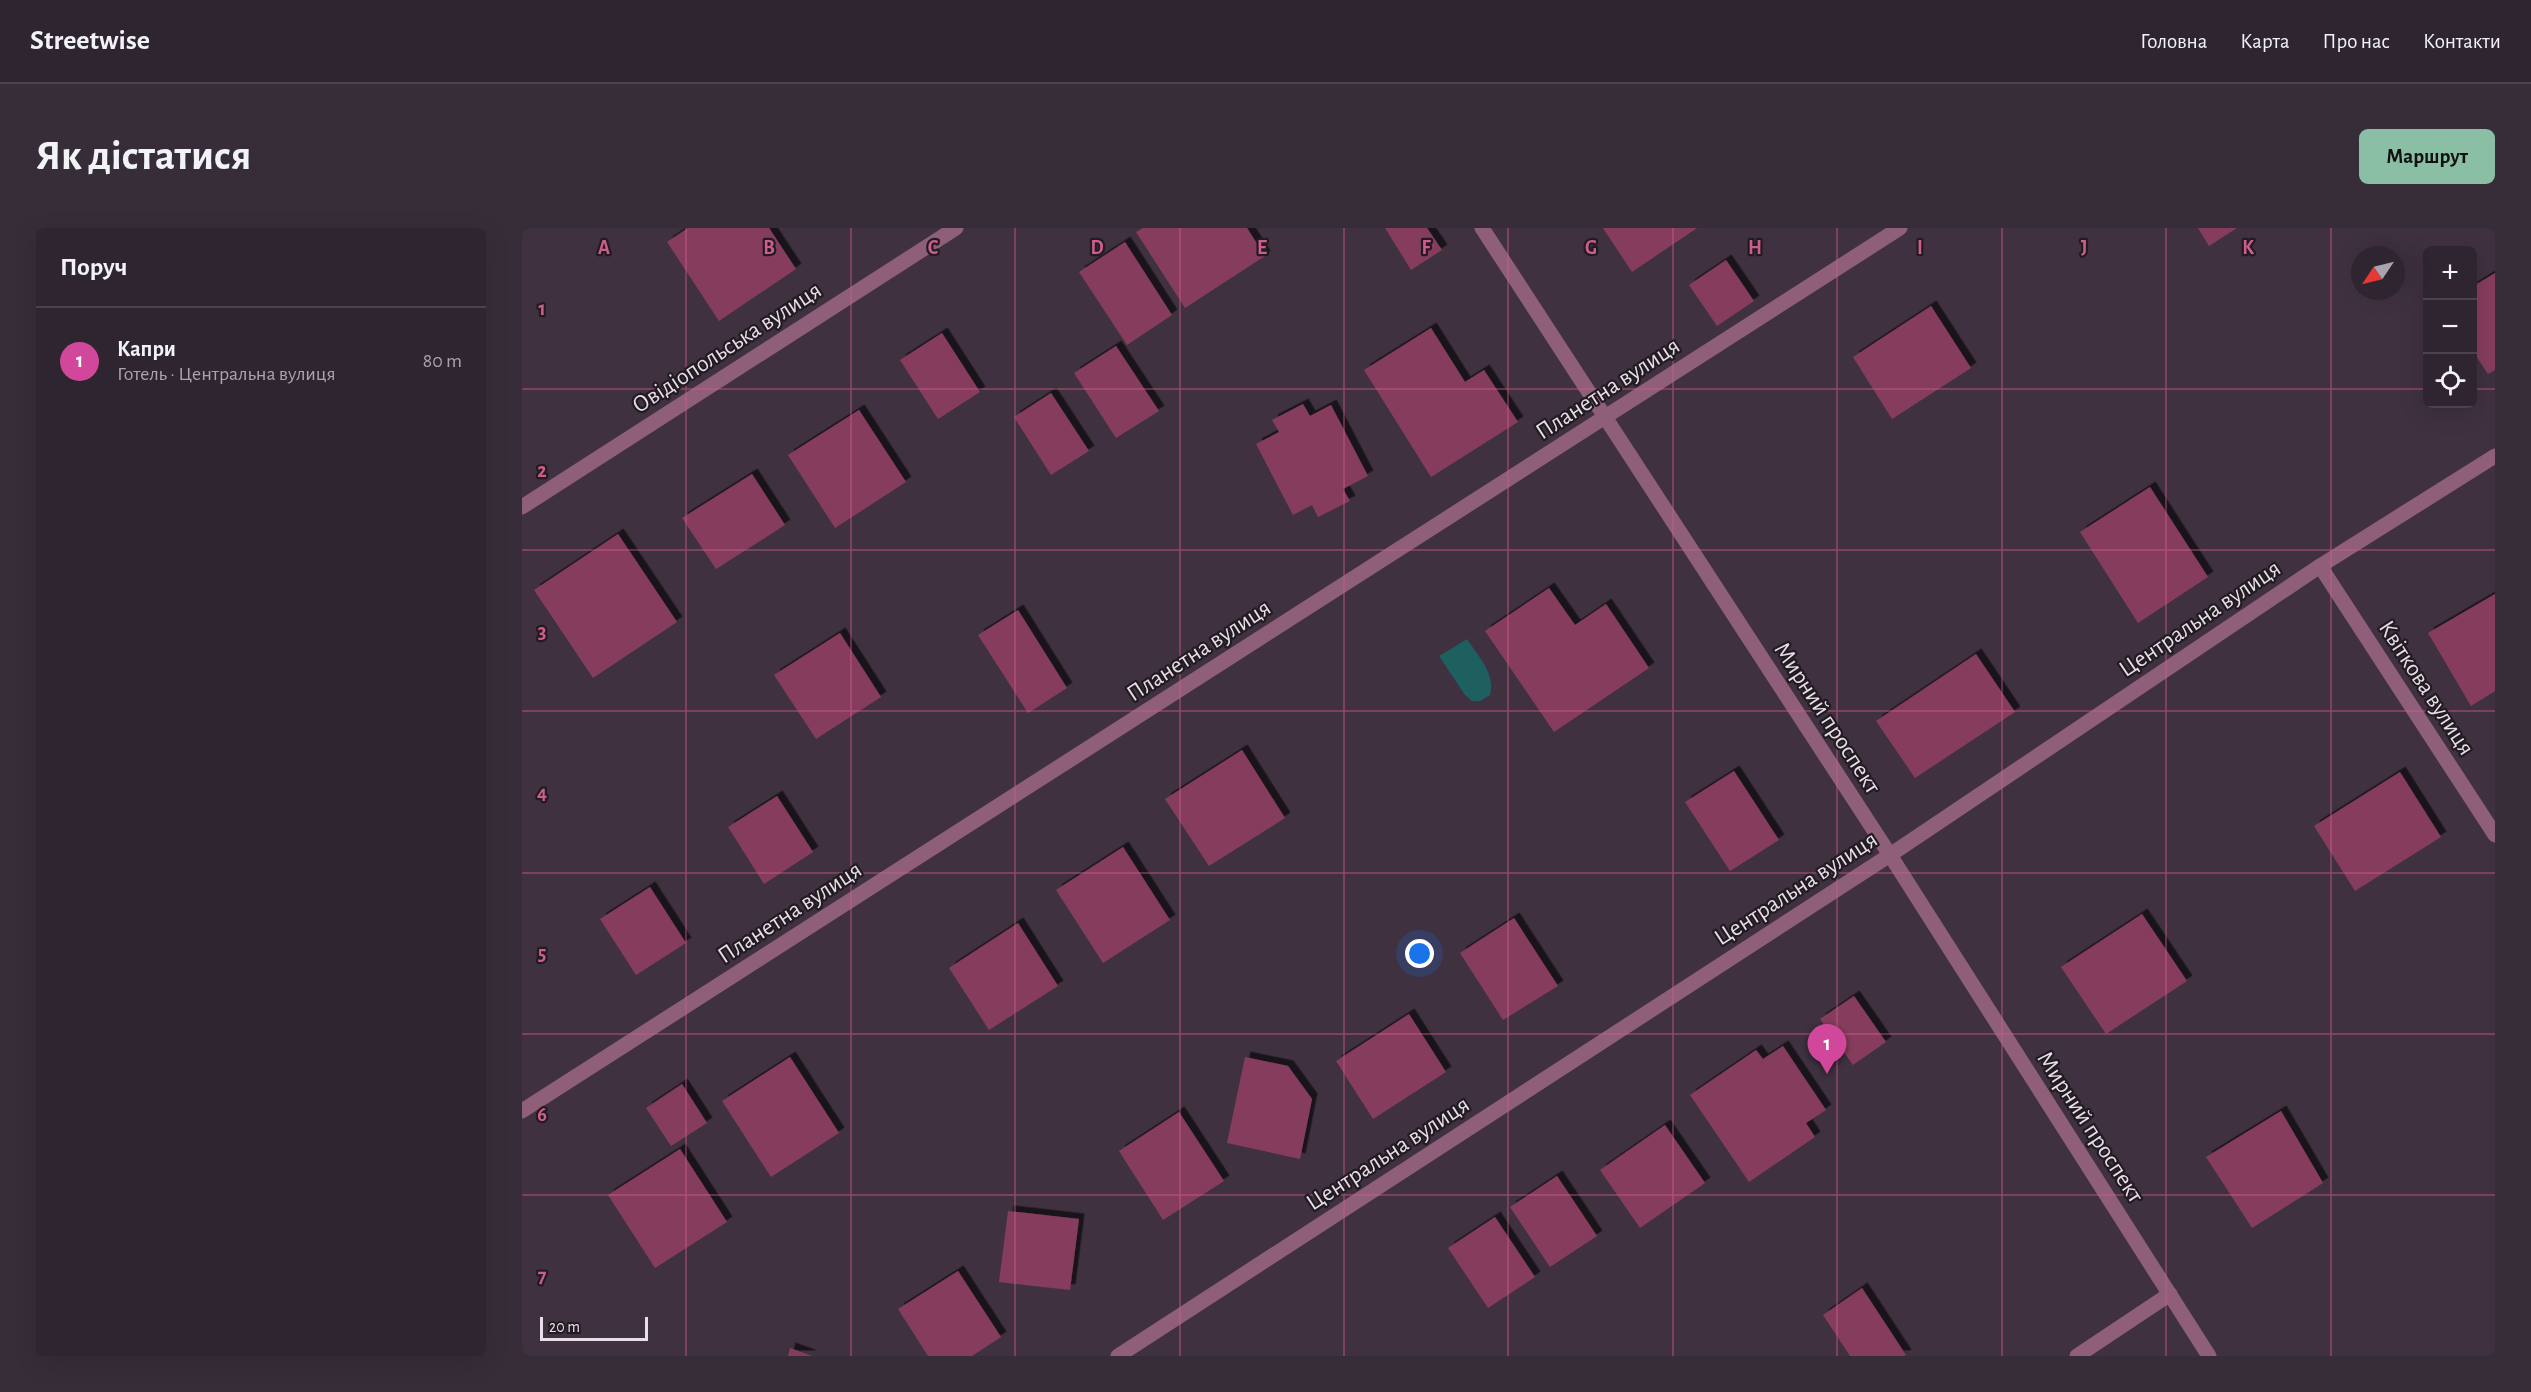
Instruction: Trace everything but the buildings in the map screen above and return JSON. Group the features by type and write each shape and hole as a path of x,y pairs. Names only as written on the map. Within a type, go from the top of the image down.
{"street":[{"name":"Овідіопольська вулиця","path":"522,507 956,228"},
{"name":"Мирний проспект","path":"1482,228 1890,855 2209,1356"},
{"name":"Планетна вулиця","path":"522,1111 1900,228"},
{"name":"Центральна вулиця","path":"1118,1356 1890,855 2320,566 2495,456"},
{"name":"Квіткова вулиця","path":"2320,566 2495,835"},
{"path":"2077,1356 2170,1294"}],"shaded area":[{"path":"1467,639 1485,666 1490,680 1490,695 1480,701 1472,701 1465,695 1439,656"}],"place":[{"name":"Капри","path":"1827,1074"}]}
